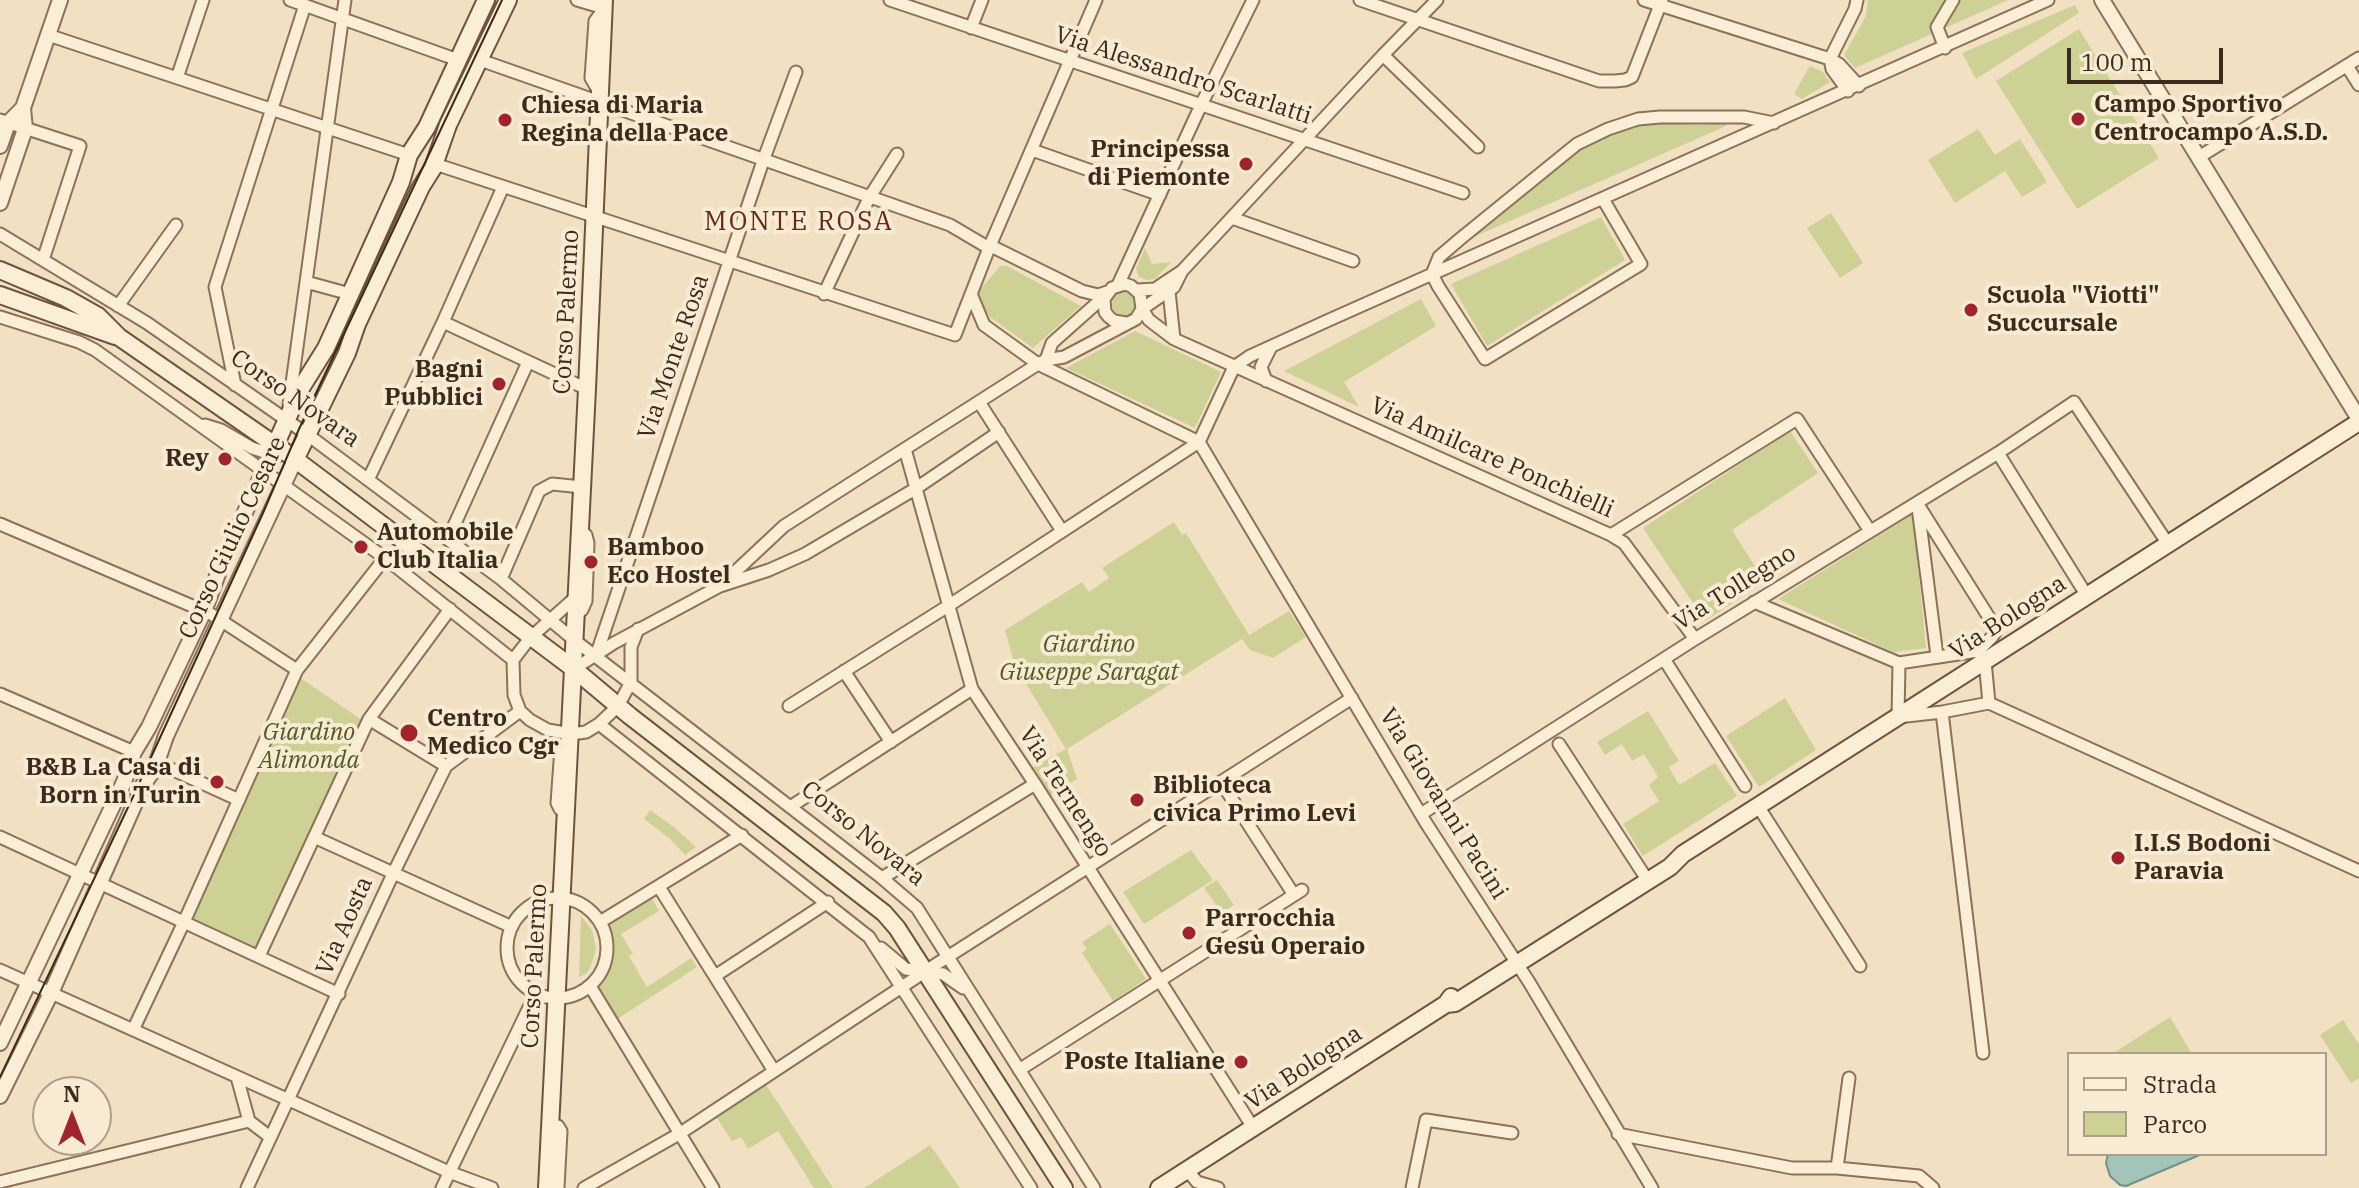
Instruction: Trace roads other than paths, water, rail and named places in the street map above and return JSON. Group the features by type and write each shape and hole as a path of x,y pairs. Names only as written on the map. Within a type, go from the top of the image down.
{"main road":[{"name":"Corso Giulio Cesare","path":"273,450 301,388 326,348 401,182 409,155 427,127 486,0"},
{"name":"Corso Giulio Cesare","path":"295,460 421,187 435,164 448,125 508,0"},
{"name":"Corso Palermo","path":"547,1188 604,6"},
{"name":"Corso Novara","path":"0,270 69,299 98,316 119,337 273,450 295,460 574,669 884,913 897,928 1064,1188"},
{"name":"Corso Novara","path":"0,295 119,337"},
{"name":"Via Bologna","path":"1159,1188 1446,1004 1452,996 1645,878 1666,859 1683,854 1898,717 1982,656 2087,596 2359,421"}],"street":[{"path":"0,203 25,129 23,108 60,0"},
{"path":"177,78 203,0"},
{"path":"290,0 458,60"},
{"path":"286,421 345,0"},
{"path":"577,0 604,6"},
{"name":"Via Alessandro Scarlatti","path":"890,0 1463,193"},
{"path":"971,28 982,0"},
{"path":"435,164 955,335 1096,0"},
{"path":"1042,362 1052,343 1118,285 1253,0"},
{"path":"1360,0 1599,81 1632,77 1661,3"},
{"path":"1118,285 1125,284 1137,290 1155,289 1182,271 1437,0"},
{"path":"1644,0 1830,59 1839,64 1854,88"},
{"path":"1945,48 1937,27 1953,0"},
{"path":"789,706 1199,442 1234,367 1432,274 2048,0"},
{"path":"2102,0 2359,421"},
{"path":"235,385 215,287 305,5"},
{"path":"1830,59 1856,5"},
{"path":"48,35 409,155"},
{"path":"1383,55 1478,147"},
{"path":"2199,157 2359,58"},
{"path":"480,60 600,98 763,161 950,225 1082,291 1106,296"},
{"path":"2347,66 2359,85"},
{"name":"Via Monte Rosa","path":"596,656 796,72"},
{"path":"0,146 4,122 23,108"},
{"path":"1603,199 1641,264 1485,359 1432,274 1436,261 1460,239 1567,152 1602,131 1638,119 1660,117 1744,117 1775,123"},
{"path":"4,122 80,146 43,260"},
{"path":"1032,150 1160,195"},
{"path":"824,294 869,198 897,154"},
{"path":"368,480 503,187"},
{"path":"1232,218 1353,261"},
{"path":"118,306 176,225"},
{"name":"Corso Novara","path":"0,234 147,323 308,435 501,579 917,908 1094,1188"},
{"path":"720,586 784,526 1042,362 1064,357 1136,319 1142,309 1174,287 1182,271"},
{"path":"306,282 350,294"},
{"path":"1137,290 1142,299 1142,309"},
{"path":"1169,291 1174,339"},
{"path":"971,294 984,325 1042,362 1199,442"},
{"path":"1106,296 1105,312 1114,321 1126,323"},
{"name":"Via Amilcare Ponchielli","path":"1142,309 1149,320 1174,339 1611,535 1624,543 1695,639"},
{"path":"0,317 87,346 385,558 513,660"},
{"path":"443,322 587,389"},
{"path":"1266,381 1261,367 1271,347"},
{"path":"448,539 528,362"},
{"path":"979,402 1062,531"},
{"name":"Via Tollegno","path":"1421,814 1754,602 1998,453 2074,402 2168,544"},
{"path":"1611,535 1797,419 1870,531"},
{"path":"193,421 221,430 239,442 273,450"},
{"path":"574,669 638,629 720,586 805,554 915,489 999,432"},
{"name":"Via Giovanni Pacini","path":"1199,442 1421,814 1515,960 1652,1188"},
{"name":"Via Ternengo","path":"905,449 972,689 1254,1129"},
{"name":"Corso Giulio Cesare","path":"0,1043 89,877 158,763 212,614 222,563 273,450"},
{"path":"1998,453 2087,596"},
{"name":"Corso Giulio Cesare","path":"0,1096 84,921 89,877 134,752 284,486 295,460"},
{"path":"501,579 539,491 552,484 582,487"},
{"path":"1917,503 1995,627 1996,631 1982,656 1989,703"},
{"path":"1917,503 1937,656"},
{"path":"0,524 212,614 297,670"},
{"name":"Corso Palermo","path":"576,613 582,610 586,601 588,543 586,535 580,532"},
{"path":"133,1030 297,670 385,558"},
{"path":"577,596 530,638 513,660 514,695 520,711 548,730 570,738 599,724 618,706 631,682 631,647 638,629"},
{"path":"1754,602 1899,663 1937,656 1982,656"},
{"path":"259,956 369,719 450,609"},
{"path":"1664,659 1745,786"},
{"path":"1899,663 1898,717 1989,703 2355,869 2359,878"},
{"path":"844,671 891,742"},
{"path":"790,807 972,689"},
{"path":"0,694 134,752"},
{"path":"584,1188 679,1134 924,972 1352,698"},
{"name":"Via Aosta","path":"247,1188 446,766 520,711"},
{"path":"1942,712 1983,1053"},
{"path":"369,719 446,766"},
{"path":"599,724 828,902 900,965 906,969 943,974 970,994"},
{"path":"1559,744 1645,878"},
{"path":"158,763 239,800"},
{"path":"1019,1070 1298,892 1221,782"},
{"path":"882,878 1035,784"},
{"path":"1758,806 1860,966"},
{"path":"600,922 742,835"},
{"path":"0,837 339,994"},
{"path":"314,837 512,927"},
{"path":"659,887 774,1071"},
{"path":"563,898 584,906 600,922 607,949 602,971 590,986 572,996 558,998 536,993 520,982 510,965 507,944 512,927 521,914 537,903 563,898"},
{"path":"715,976 828,902"},
{"path":"869,937 1031,1187"},
{"path":"0,970 449,1172 492,1188"},
{"path":"590,986 713,1188"},
{"path":"442,1188 536,993"},
{"path":"237,1077 249,1121 270,1137"},
{"path":"1837,1168 1849,1078"},
{"path":"1412,1188 1426,1120 1512,1133"},
{"path":"0,1182 249,1121"},
{"name":"Corso Palermo","path":"551,1124 561,1131 558,1188"},
{"path":"1618,1134 1792,1168 1837,1168 1919,1176 1933,1188"},
{"path":"1188,1171 1200,1186 1218,1188"}],"water":[{"path":"2108,1156 2197,1156 2126,1186 2110,1176"}],"tram line":[{"path":"0,1077 131,801 299,429 502,0"}],"place":[{"name":"Campo Sportivo Centrocampo A.S.D.","path":"2078,119"},
{"name":"Chiesa di Maria Regina della Pace","path":"505,120"},
{"name":"Principessa di Piemonte","path":"1246,164"},
{"name":"Scuola \"Viotti\" Succursale","path":"1971,310"},
{"name":"Bagni Pubblici","path":"499,384"},
{"name":"Rey","path":"225,459"},
{"name":"Automobile Club Italia","path":"361,547"},
{"name":"Bamboo Eco Hostel","path":"591,562"},
{"name":"Centro Medico Cgr","path":"409,733"},
{"name":"B&B La Casa di Born in Turin","path":"217,782"},
{"name":"Biblioteca civica Primo Levi","path":"1137,800"},
{"name":"I.I.S Bodoni Paravia","path":"2118,858"},
{"name":"Parrocchia Gesù Operaio","path":"1189,933"},
{"name":"Poste Italiane","path":"1241,1062"}],"district":[{"name":"MONTE ROSA","path":"799,222"}],"park label":[{"name":"Giardino Giuseppe Saragat","path":"1089,659"},
{"name":"Giardino Alimonda","path":"309,747"}]}
